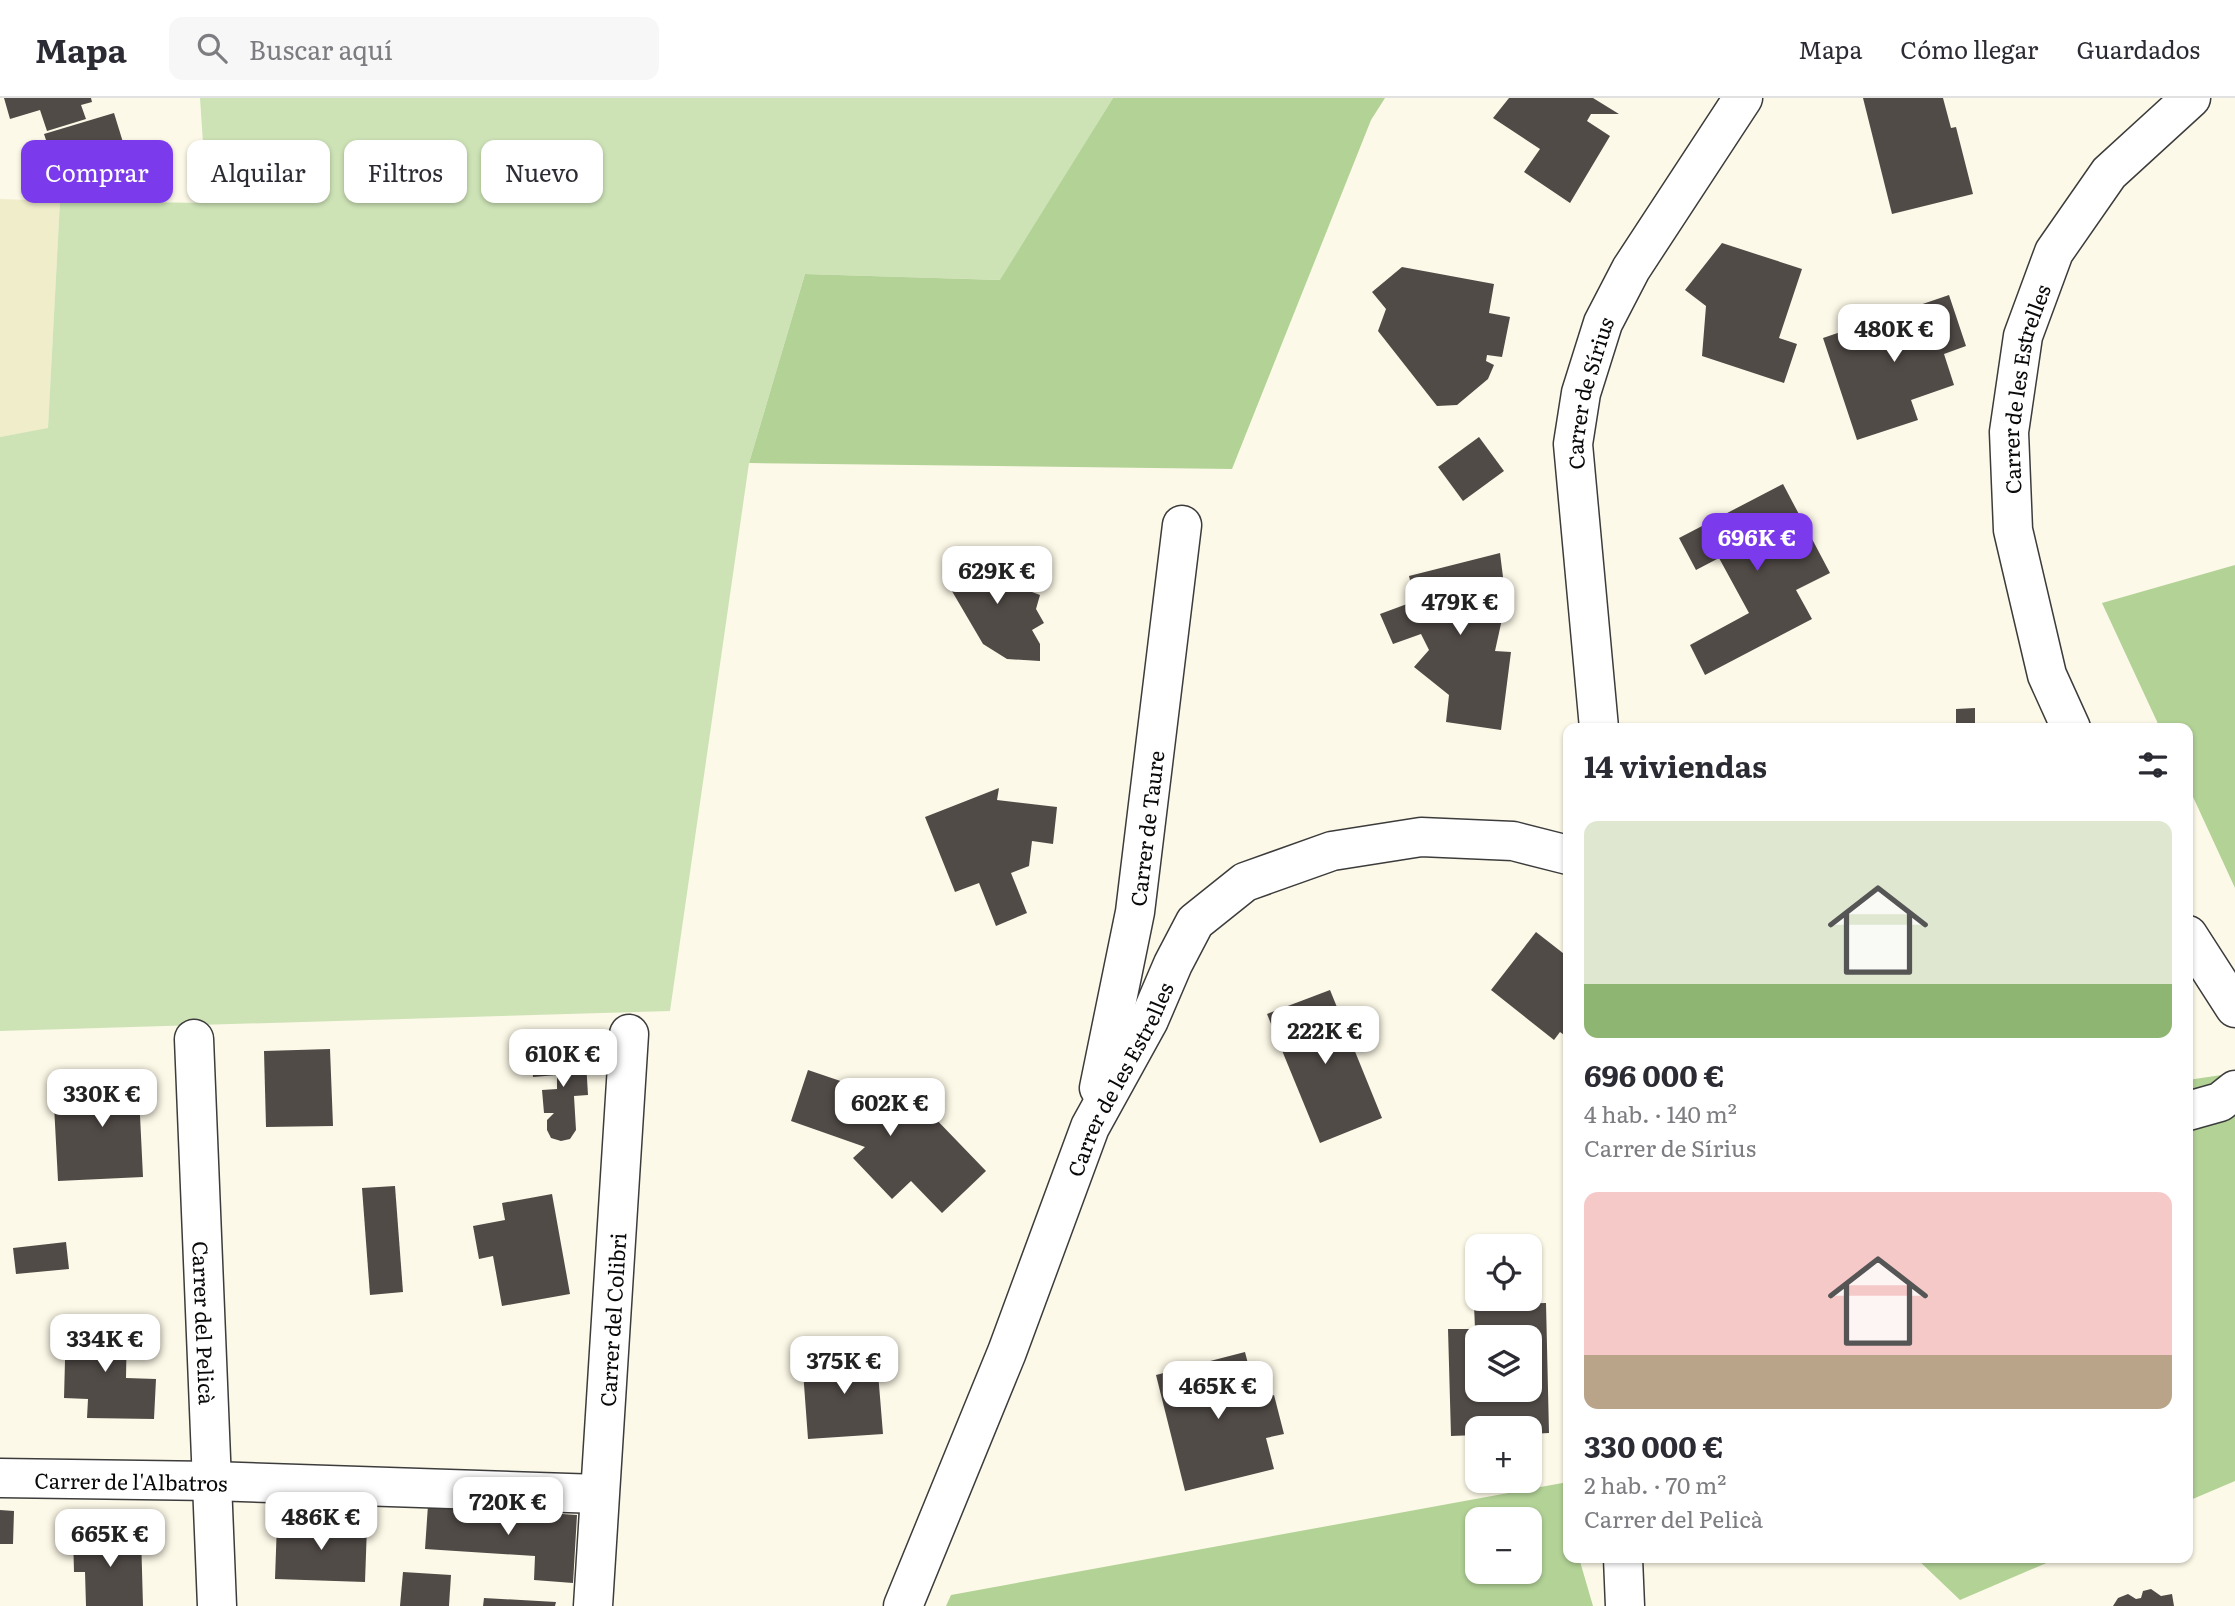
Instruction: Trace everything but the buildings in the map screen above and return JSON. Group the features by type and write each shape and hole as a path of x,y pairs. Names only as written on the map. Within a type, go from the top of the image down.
{"street":[{"name":"Carrer de Sírius","path":"1600,723 1573,444 1581,393 1602,323 1631,269 1743,98"},
{"name":"Carrer de les Estrelles","path":"2069,723 2047,675 2013,530 2009,432 2023,336 2054,252 2109,173 2191,98"},
{"name":"Carrer de Taure","path":"1090,1127 1135,912 1182,525"},
{"name":"Carrer de les Estrelles","path":"903,1606 1007,1352 1090,1127 1149,1020 1195,922 1245,883 1332,851 1421,837 1513,841 1563,854"},
{"path":"2193,943 2235,1008"},
{"name":"Carrer del Colibri","path":"593,1606 629,1034"},
{"name":"Carrer del Pelicà","path":"194,1039 217,1606"},
{"path":"2193,1110 2220,1102 2235,1090"},
{"name":"Carrer de l'Albatros","path":"0,1478 212,1481 599,1494"},
{"path":"1623,1563 1625,1606"}],"shaded area":[{"path":"0,199 21,200 21,203 60,203 48,429 0,437"}],"green space":[{"path":"200,98 1113,98 1001,280 805,274 749,463 670,1011 0,1031 0,437 48,428 60,203 330,203 330,140 203,140"},
{"path":"1113,98 1385,98 1371,120 1232,469 749,463 805,274 1000,280"},
{"path":"2235,565 2235,888 2193,797 2193,723 2158,723 2102,603"},
{"path":"2235,1073 2235,1481 2193,1499 2193,1079"},
{"path":"1563,1483 1563,1563 1580,1563 1593,1606 946,1606 951,1595 1508,1493 1542,1493 1542,1487"},
{"path":"1921,1563 2046,1563 1960,1600"}]}
